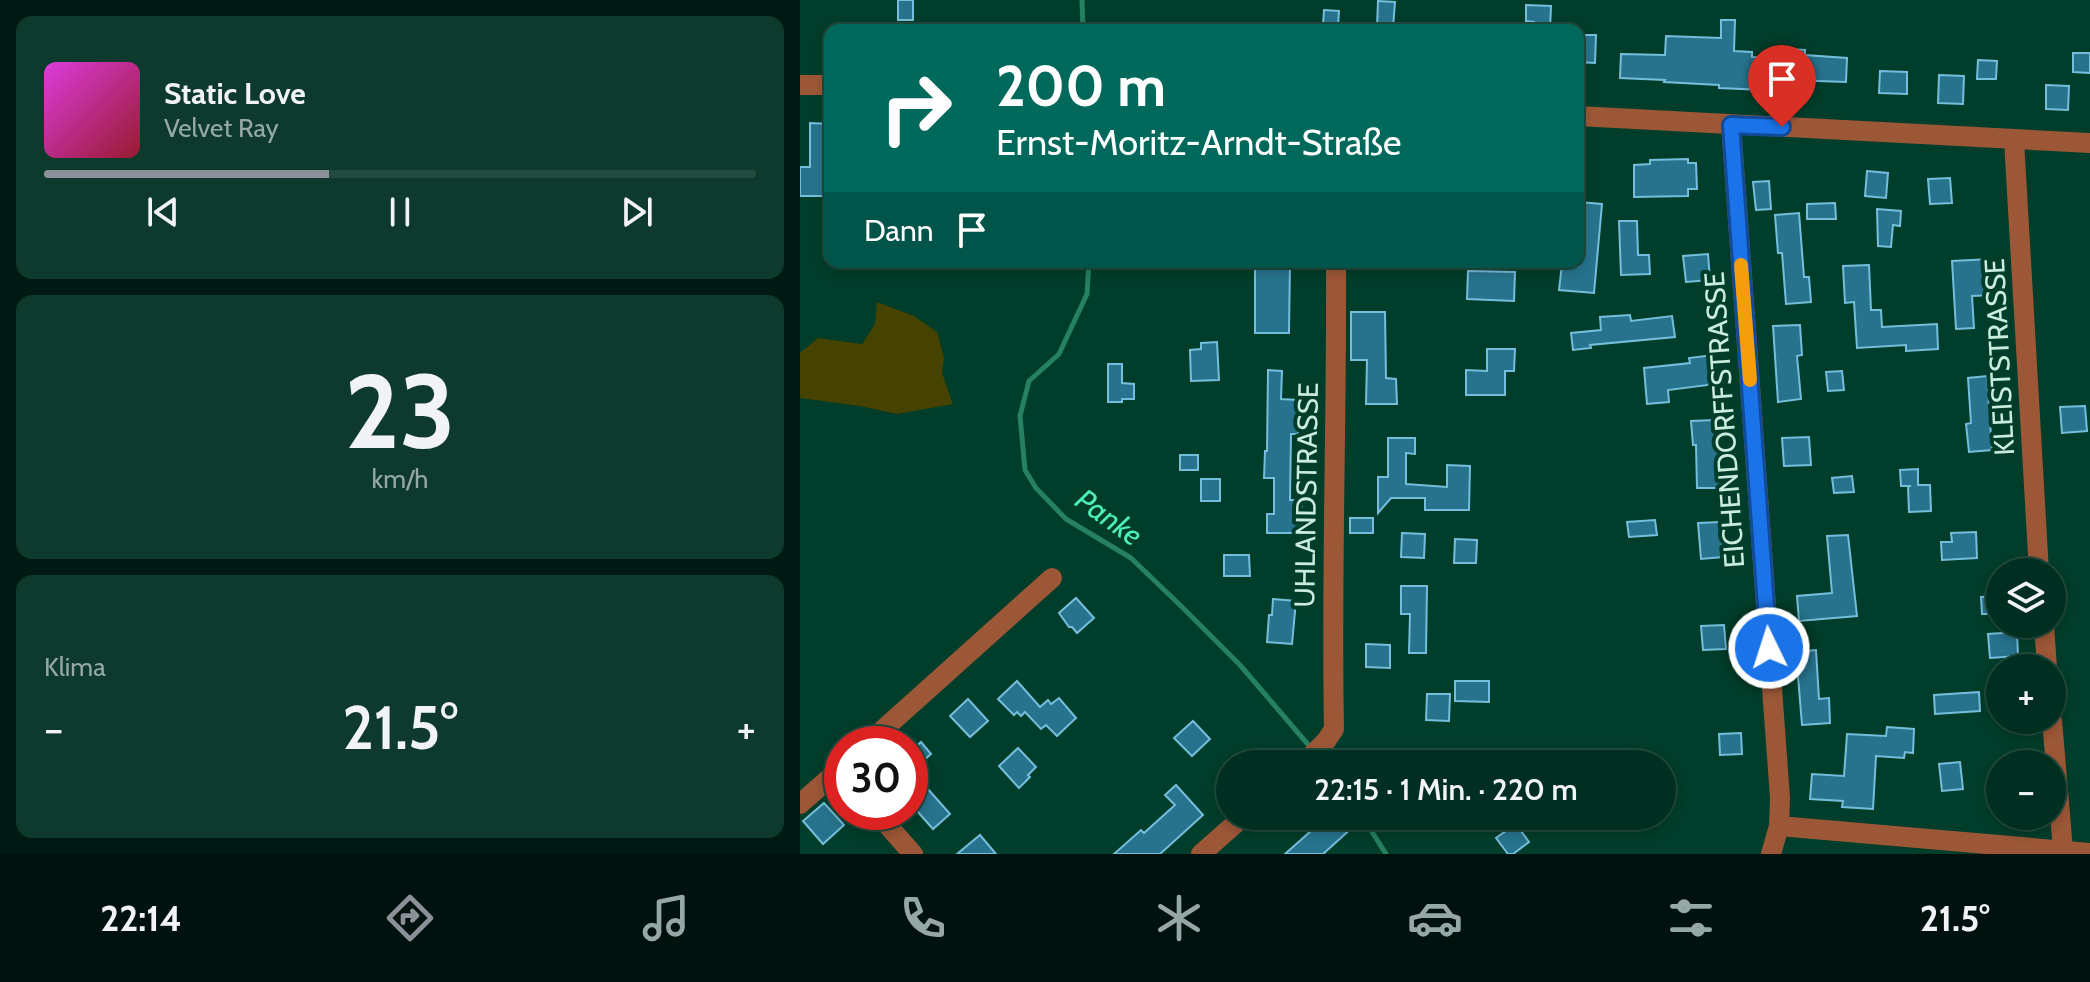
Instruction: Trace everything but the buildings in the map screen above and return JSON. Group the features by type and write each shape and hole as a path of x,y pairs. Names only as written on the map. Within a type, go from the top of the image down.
{"street":[{"path":"800,85 824,85"},
{"path":"1584,116 2090,143"},
{"name":"EICHENDORFFSTRASSE","path":"1731,125 1780,798 1779,826 1771,854"},
{"name":"KLEISTSTRASSE","path":"2014,140 2038,558"},
{"name":"UHLANDSTRASSE","path":"1316,750 1330,735 1336,268"},
{"path":"887,726 1052,578"},
{"path":"2053,734 2063,850"},
{"path":"800,804 824,784"},
{"path":"1779,826 2090,853"},
{"path":"892,830 913,854"},
{"path":"1201,854 1228,830"}],"shaded area":[{"path":"877,302 914,316 937,332 944,357 942,373 953,404 897,414 800,398 800,353 818,338 862,344 875,324"}],"waterway":[{"name":"Panke","path":"1082,0 1083,24"},
{"name":"Panke","path":"1089,268 1087,294 1059,354 1029,381 1020,416 1025,470 1036,488 1066,519 1131,558 1182,607 1240,665 1311,748"},
{"name":"Panke","path":"1371,830 1386,854"}],"slow traffic":[{"path":"1741,265 1750,380"}],"route":[{"path":"1769,648 1731,125 1782,127"}]}
